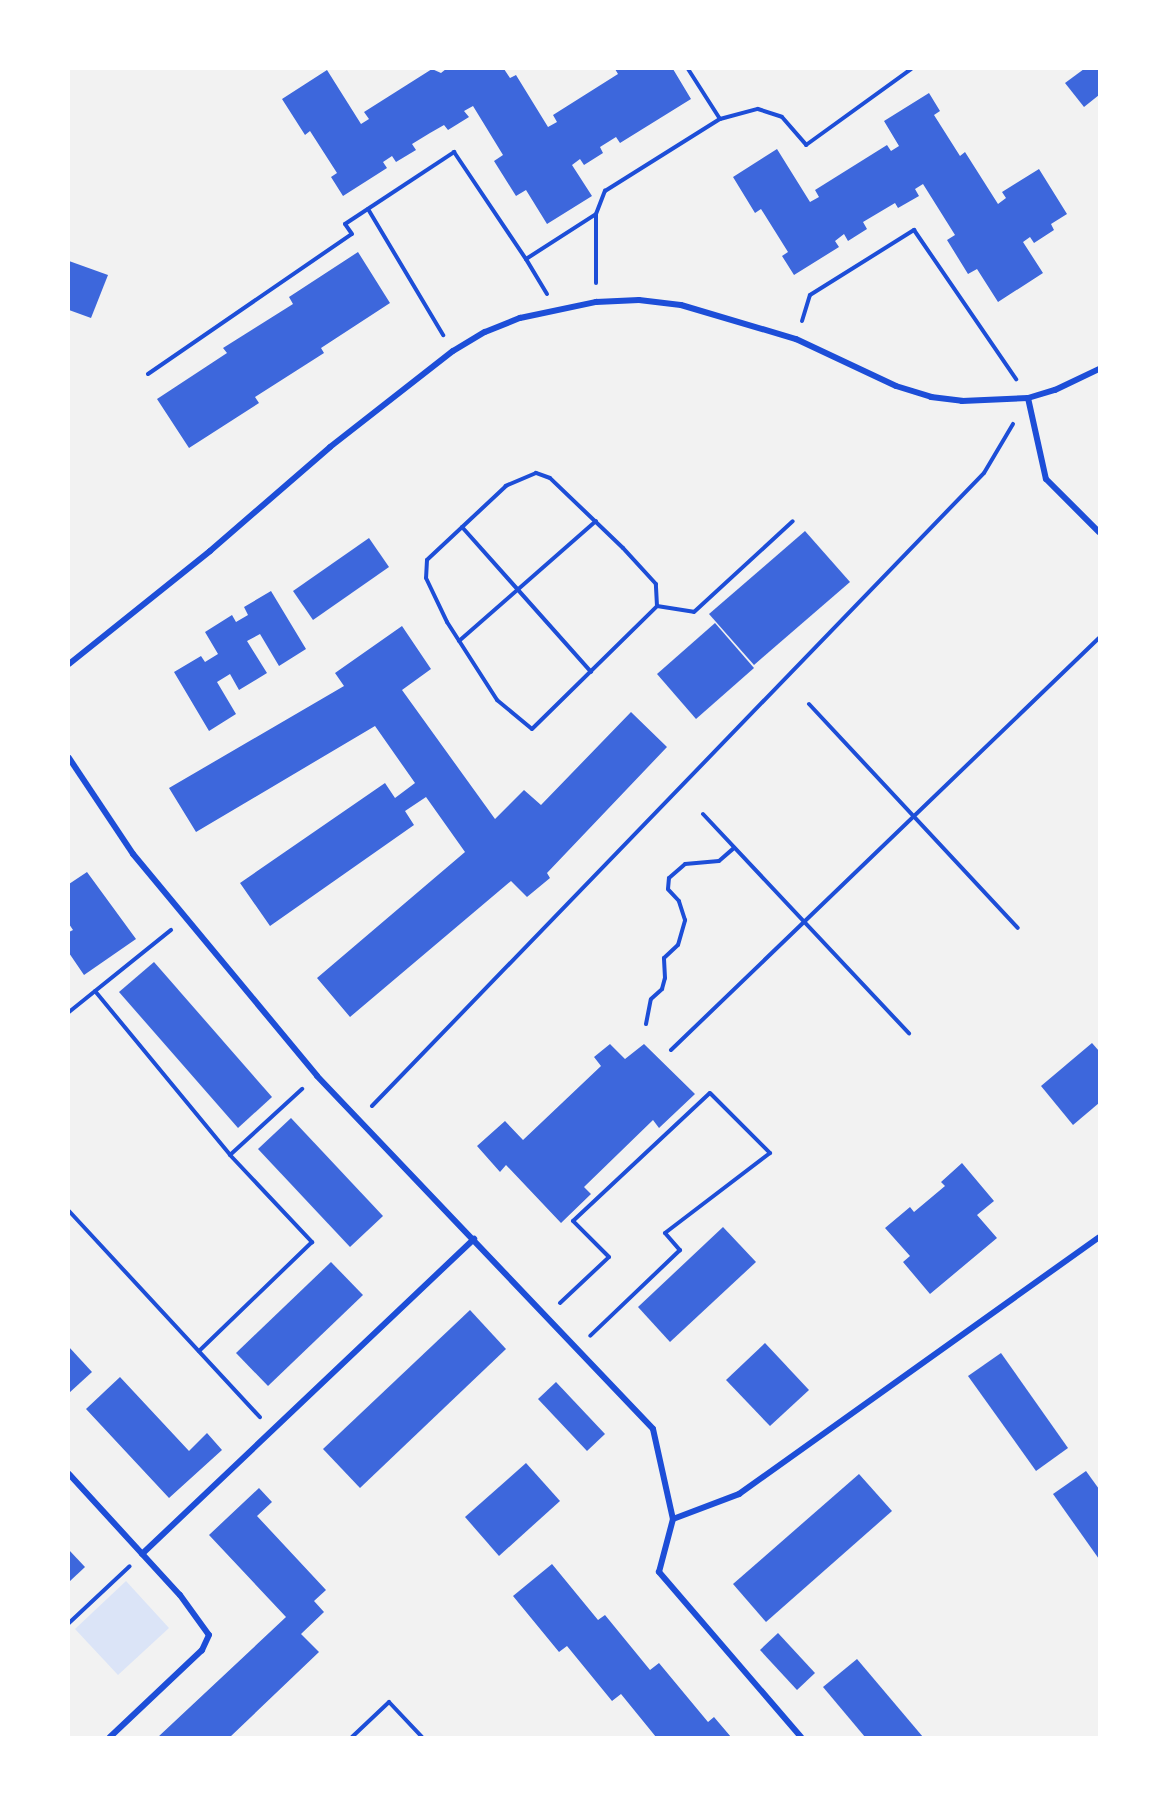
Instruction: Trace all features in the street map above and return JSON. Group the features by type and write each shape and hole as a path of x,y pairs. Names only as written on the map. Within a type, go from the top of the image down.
{"street":[{"path":"69,664 210,551 330,447 453,351 485,332 557,308 596,302 639,300 681,305 796,339 896,386 931,397 992,402 1028,398 1055,390 1099,369"},
{"path":"1028,398 1046,479 1099,532"},
{"path":"69,758 133,854 317,1076 653,1429 673,1519 659,1572 801,1737"},
{"path":"673,1519 739,1494 1099,1237"},
{"path":"142,1554 474,1239"},
{"path":"69,1474 205,1624 209,1639 202,1650 110,1737"}],"path":[{"path":"688,69 720,119"},
{"path":"596,302 596,214 605,191 720,119 758,109 782,117 806,145 911,69"},
{"path":"148,374 352,234 345,224 454,152 557,308"},
{"path":"368,209 453,351"},
{"path":"526,259 596,214"},
{"path":"359,1120 984,473 1028,398 914,230 810,295 796,339"},
{"path":"536,473 550,478 596,521 656,584 657,606 532,729 497,700 459,641 426,578 428,560 506,486 536,473"},
{"path":"459,641 596,521"},
{"path":"657,606 694,612 793,521"},
{"path":"462,527 591,672"},
{"path":"671,1050 1099,638"},
{"path":"809,704 1018,928"},
{"path":"703,814 909,1033"},
{"path":"646,1024 651,999 662,989 664,958 678,945 686,920 679,901 668,889 669,878 686,864 719,861 734,848"},
{"path":"69,1012 185,919"},
{"path":"95,991 230,1155 312,1242 199,1351"},
{"path":"230,1155 317,1076"},
{"path":"547,1316 609,1257 573,1221 710,1093 770,1153 665,1233 681,1250 577,1348"},
{"path":"69,1211 272,1430"},
{"path":"69,1623 142,1554"},
{"path":"352,1737 389,1702 422,1737"}],"shaded area":[{"path":"126,1581 169,1628 118,1675 75,1629"}],"building":[{"path":"432,69 441,73 446,69 504,69 510,78 516,75 548,127 557,122 553,115 618,74 615,69 673,69 691,99 620,143 616,137 600,147 603,153 584,165 580,159 572,165 592,196 547,224 526,190 516,196 494,161 503,155 473,106 464,111 469,117 448,130 444,125 412,144 416,150 396,162 392,156 383,162 387,168 343,196 331,177 337,173 310,131 305,135 282,99 327,70 361,124 369,119 364,112"},
{"path":"1084,69 1099,69 1099,95 1084,107 1065,83"},
{"path":"929,93 940,111 934,115 960,156 965,152 998,204 1006,198 1002,192 1039,169 1067,214 1051,224 1054,230 1034,243 1030,237 1023,242 1043,273 998,302 977,269 968,274 947,240 955,235 923,184 915,189 919,196 898,208 895,203 863,222 867,229 848,241 844,234 835,241 839,247 794,275 782,256 788,252 761,209 755,213 733,177 777,149 810,202 819,197 815,190 887,145 891,151 899,146 884,121"},
{"path":"358,252 390,303 321,348 324,353 255,397 259,403 189,448 157,399 227,353 223,348 293,304 289,297"},
{"path":"69,261 108,275 91,318 69,310"},
{"path":"805,531 850,582 754,665 709,614"},
{"path":"369,538 389,567 313,620 293,591"},
{"path":"271,591 306,649 279,666 260,634 247,641 267,673 239,690 230,674 217,682 236,714 209,731 174,672 201,656 205,662 218,654 205,632 232,615 236,622 248,615 244,607"},
{"path":"715,623 754,668 696,719 657,674"},
{"path":"402,626 431,669 402,690 495,819 524,790 541,805 631,712 667,747 547,873 550,878 527,897 511,881 350,1017 317,978 465,852 426,797 405,811 414,825 270,926 240,883 385,783 395,798 415,783 375,726 196,832 169,788 344,686 335,673"},
{"path":"87,872 136,939 84,975 69,953 69,932 73,930 69,924 69,884"},
{"path":"154,962 272,1097 238,1128 119,992"},
{"path":"1092,1043 1099,1051 1099,1103 1073,1125 1041,1086"},
{"path":"610,1044 625,1059 644,1044 695,1094 659,1128 653,1120 584,1187 591,1194 561,1223 506,1165 500,1172 477,1146 505,1121 523,1140 601,1066 594,1057"},
{"path":"291,1118 383,1216 350,1247 258,1149"},
{"path":"962,1163 994,1201 977,1215 997,1238 930,1294 903,1262 910,1256 885,1228 910,1207 914,1212 945,1186 941,1182"},
{"path":"723,1227 756,1262 670,1342 638,1307"},
{"path":"331,1262 363,1295 268,1386 236,1353"},
{"path":"470,1310 506,1349 360,1488 323,1449"},
{"path":"765,1343 809,1390 770,1426 726,1380"},
{"path":"69,1347 92,1372 69,1393"},
{"path":"1001,1353 1068,1448 1036,1471 968,1376"},
{"path":"120,1377 189,1451 207,1433 222,1450 169,1498 86,1409"},
{"path":"556,1382 605,1434 587,1451 538,1399"},
{"path":"526,1463 560,1501 499,1556 465,1517"},
{"path":"1086,1471 1099,1489 1099,1559 1053,1494"},
{"path":"859,1474 892,1511 766,1622 733,1584"},
{"path":"259,1488 272,1502 257,1516 326,1590 314,1601 324,1612 301,1634 319,1652 230,1737 158,1737 286,1617 209,1535"},
{"path":"69,1550 85,1567 69,1582"},
{"path":"552,1564 598,1620 605,1615 650,1670 659,1663 708,1722 714,1717 731,1737 656,1737 621,1694 612,1701 567,1646 559,1652 513,1596"},
{"path":"778,1633 815,1673 797,1690 760,1650"},
{"path":"857,1659 923,1737 865,1737 823,1687"}]}
